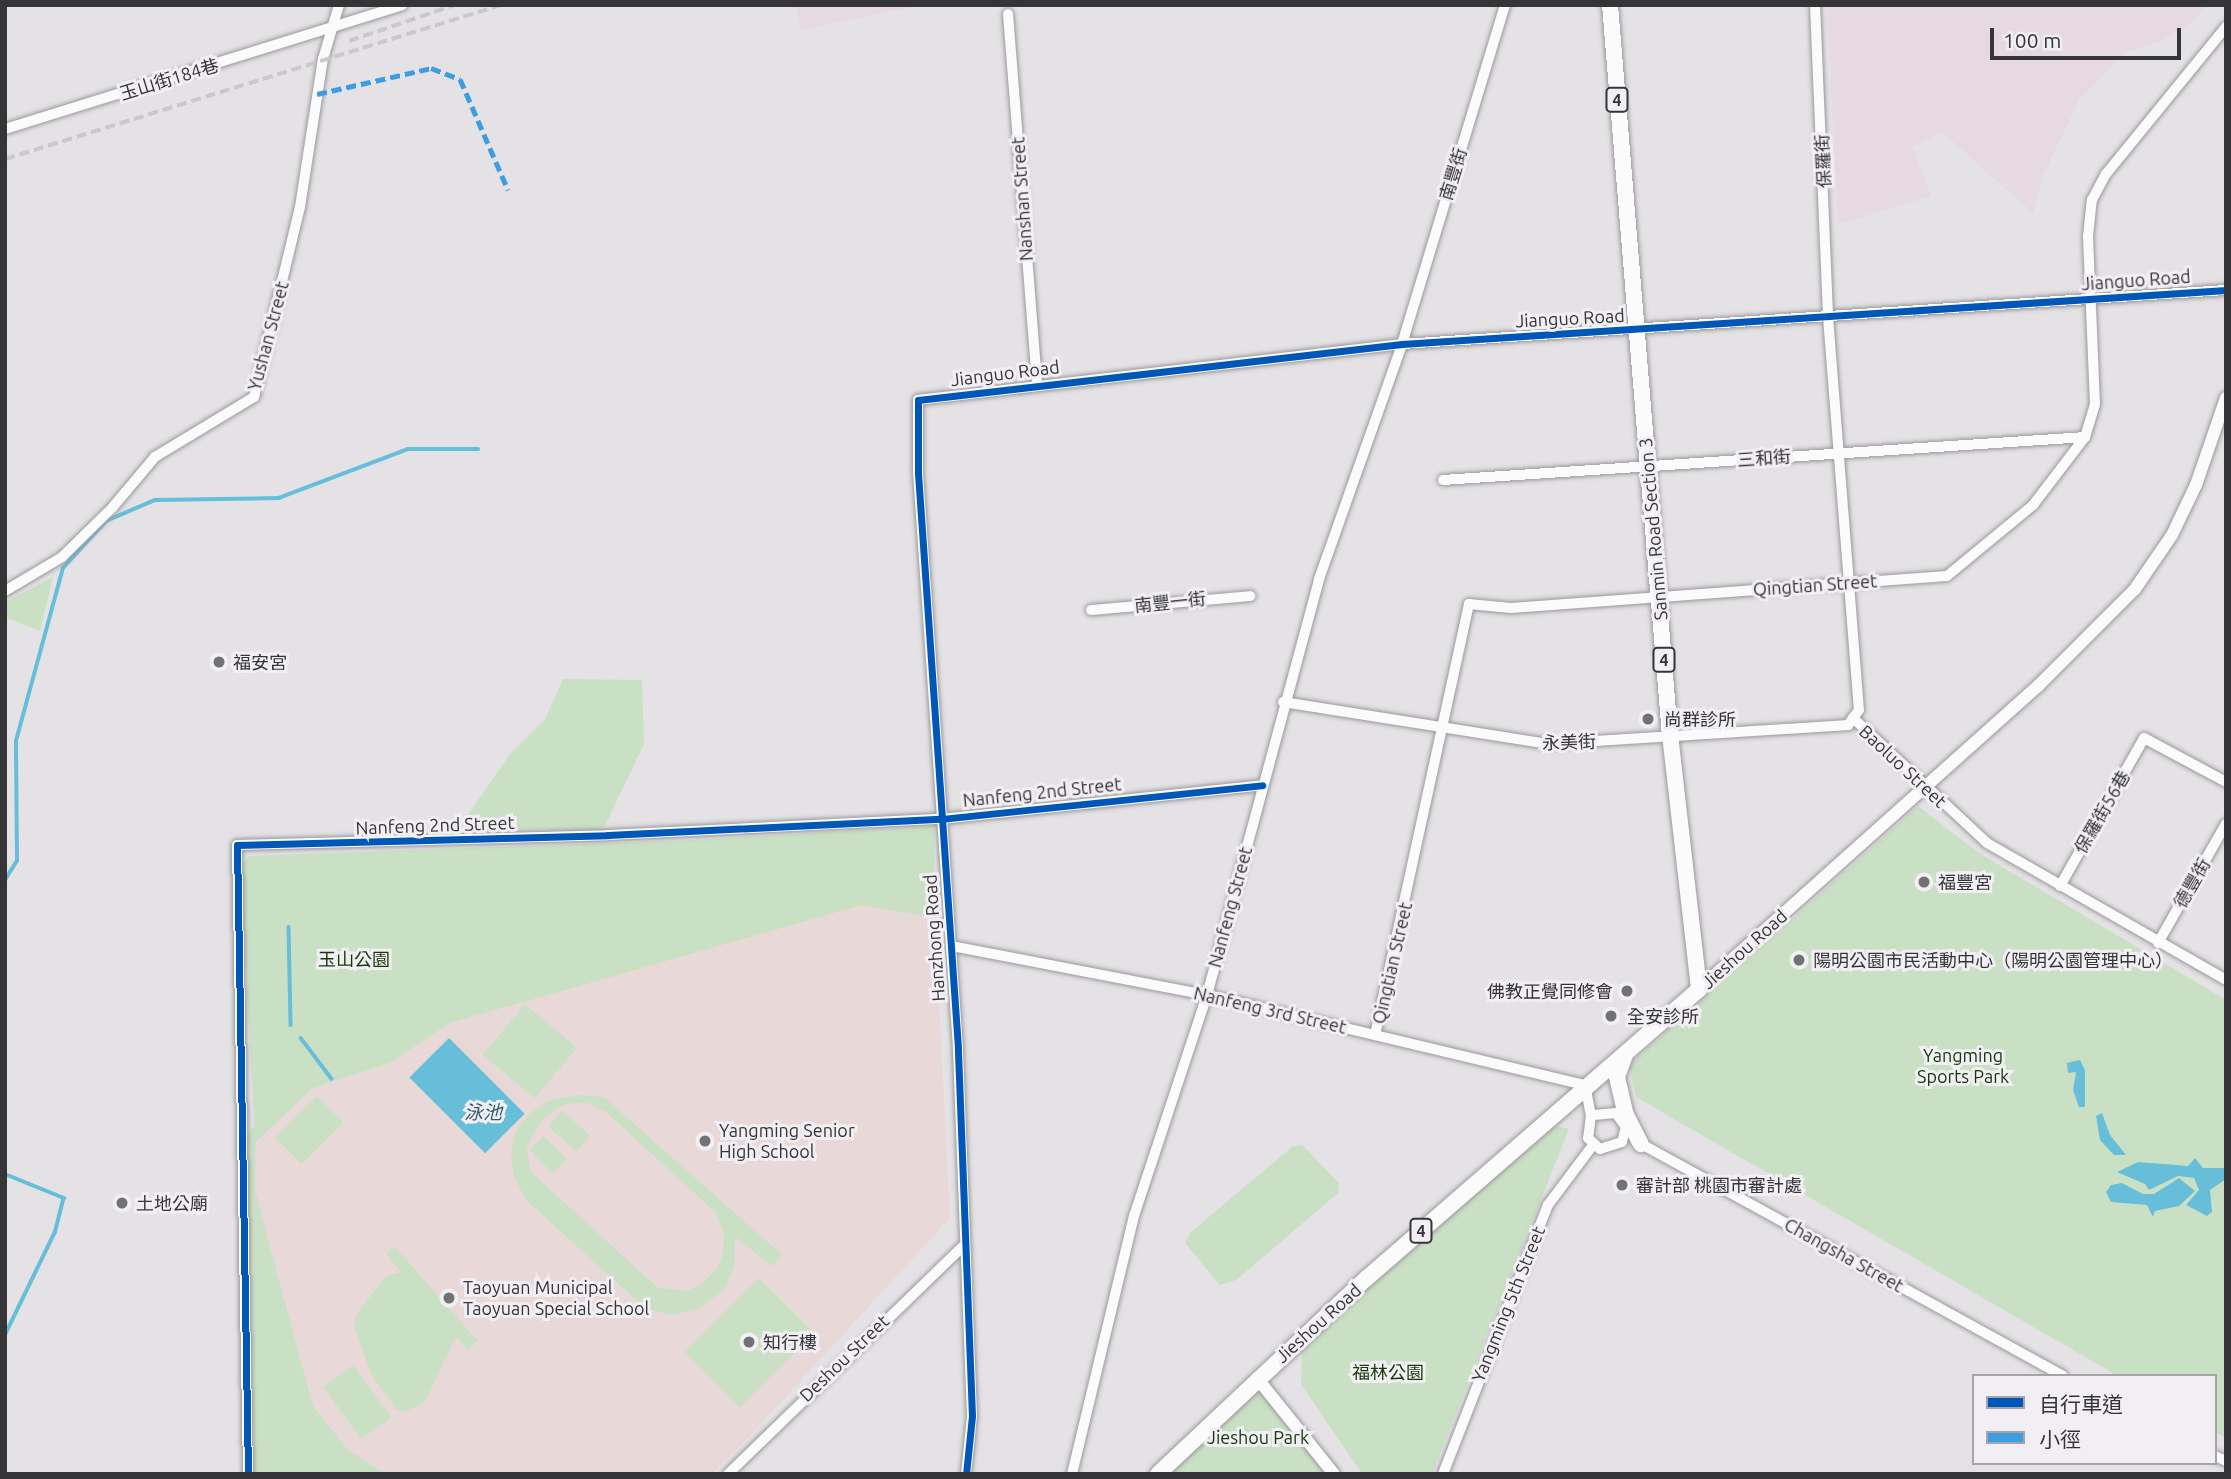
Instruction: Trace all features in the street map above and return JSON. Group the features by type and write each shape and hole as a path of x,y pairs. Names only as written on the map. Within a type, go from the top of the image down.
{"main road":[{"name":"Sanmin Road Section 3","path":"1610,5 1670,736 1699,989"},
{"name":"Jieshou Road","path":"1158,1474 1257,1378 1586,1085 1625,1055 1699,989"},
{"path":"1625,1055 1617,1077 1625,1113 1641,1144"}],"street":[{"name":"Yushan Street","path":"5,591 62,557 112,508 155,457 254,397 300,207 323,59 339,5"},
{"name":"玉山街184巷","path":"5,129 333,29 402,5"},
{"name":"南豐街","path":"1402,344 1505,5"},
{"name":"保羅街","path":"1815,5 1828,317"},
{"name":"Nanshan Street","path":"1008,14 1037,384"},
{"name":"Qingtian Street","path":"1375,1035 1469,604 1511,608 1658,595 1948,576 2033,505 2085,437 2095,404 2088,236 2092,200 2106,174 2226,27"},
{"name":"Jianguo Road","path":"918,400 1037,384 1402,344 2226,290"},
{"name":"Baoluo Street","path":"1828,317 1859,710 1853,718 1987,843 2226,980"},
{"name":"Nanfeng Street","path":"1072,1474 1134,1216 1207,995 1283,702 1325,562 1402,344"},
{"name":"Jieshou Road","path":"1699,989 2038,687 2151,568 2196,485 2226,398"},
{"name":"Hanzhong Road","path":"918,400 918,473 952,946 972,1416 966,1474"},
{"name":"三和街","path":"1443,480 2085,437"},
{"name":"南豐一街","path":"1091,610 1250,596"},
{"name":"永美街","path":"1283,702 1443,730 1548,744 1848,725 1853,718"},
{"name":"保羅街56巷","path":"2060,886 2144,738 2226,782"},
{"name":"Nanfeng 2nd Street","path":"248,1474 237,845 634,834 941,819 1262,785"},
{"name":"德豐街","path":"2158,943 2226,824"},
{"name":"Nanfeng 3rd Street","path":"952,946 1207,995 1586,1085"},
{"path":"1586,1085 1591,1115 1586,1130 1593,1144 1608,1150 1625,1135"},
{"name":"Changsha Street","path":"1591,1115 1616,1113 1626,1126 1625,1135 2059,1374"},
{"name":"Yangming 5th Street","path":"1443,1474 1548,1205 1593,1144"},
{"name":"Deshou Street","path":"728,1474 963,1246"},
{"path":"1257,1378 1334,1474"}],"shaded area":[{"path":"796,5 919,5 801,30"},
{"path":"1827,5 2205,5 2194,21 2161,41 2124,53 2079,100 2042,178 2033,213 1942,132 1913,147 1931,196 1838,224"},
{"path":"862,904 935,918 950,1218 748,1438 712,1474 385,1474 348,1450 313,1406 255,1190 256,1142 313,1088 390,1063 450,1023"}],"green space":[{"path":"53,577 40,631 5,617 5,602"},
{"path":"563,679 642,680 644,744 603,830 458,829 510,754 545,719"},
{"name":"Yangming Sports Park","path":"1918,806 1979,853 2226,1000 2226,1438 2217,1433 2217,1374 2115,1374 1636,1097 1629,1065"},
{"name":"玉山公園","path":"934,826 935,918 862,905 450,1023 390,1063 313,1088 256,1142 255,1190 313,1406 348,1450 385,1474 254,1474 246,1138 254,1125 241,867 248,856 695,840"},
{"path":"525,1004 577,1048 535,1098 483,1055"},
{"path":"579,1095 604,1097 782,1255 772,1266 735,1237 735,1264 725,1289 700,1308 673,1315 646,1309 526,1200 513,1175 511,1151 517,1129 529,1114 550,1100","holes":["587,1103 606,1112 715,1212 724,1233 723,1252 717,1269 701,1284 687,1291 658,1288 530,1171 527,1146 543,1119 564,1104"]},
{"path":"317,1096 343,1122 301,1164 275,1138"},
{"path":"562,1111 590,1135 576,1151 548,1127"},
{"name":"福林公園","path":"1545,1123 1569,1129 1432,1474 1362,1474 1301,1384 1302,1347"},
{"path":"543,1136 567,1159 553,1173 529,1150"},
{"path":"1302,1145 1339,1183 1338,1193 1236,1280 1220,1285 1185,1243 1190,1233 1292,1147"},
{"path":"394,1246 478,1341 468,1350 456,1337 424,1403 404,1412 397,1410 372,1376 354,1327 356,1315 386,1276 401,1272 386,1254"},
{"name":"知行樓","path":"759,1278 814,1333 740,1407 685,1352"},
{"path":"353,1365 391,1418 361,1439 323,1387"},
{"name":"Jieshou Park","path":"1263,1380 1330,1474 1166,1474"}],"water":[{"name":"泳池","path":"449,1038 525,1114 485,1153 409,1078"},
{"path":"2080,1060 2085,1070 2085,1107 2079,1107 2073,1090 2076,1072 2068,1073 2067,1063"},
{"path":"2102,1113 2110,1135 2126,1155 2114,1155 2100,1140 2096,1116"},
{"path":"2195,1158 2203,1168 2226,1168 2226,1179 2210,1190 2212,1212 2207,1216 2186,1205 2199,1190 2194,1178 2178,1176 2149,1190 2145,1184 2117,1172 2138,1162 2188,1166"},
{"path":"2179,1178 2195,1191 2179,1206 2155,1211 2153,1217 2147,1205 2111,1202 2106,1192 2111,1185 2122,1183 2143,1194 2154,1194"}],"waterway":[{"path":"5,880 17,861 16,741 63,568 106,521 155,500 279,498 408,449 478,449"},
{"path":"289,927 291,1025"},
{"path":"301,1038 332,1079"},
{"path":"5,1174 64,1198 55,1233 5,1336"}],"railway":[{"path":"349,41 454,5"},
{"path":"5,159 501,5"}],"marked path":[{"path":"317,94 431,68 460,79 508,190"}],"cycle path":[{"path":"966,1474 972,1416 958,1048 918,473 918,400 1402,344 2226,290"},
{"path":"248,1474 237,845 608,835 941,819 1262,785"}],"place":[{"name":"福安宮","path":"219,662"},
{"name":"尚群診所","path":"1648,719"},
{"name":"福豐宮","path":"1924,882"},
{"name":"陽明公園市民活動中心（陽明公園管理中心）","path":"1799,960"},
{"name":"佛教正覺同修會","path":"1627,991"},
{"name":"全安診所","path":"1611,1016"},
{"name":"Yangming Senior High School","path":"705,1141"},
{"name":"審計部 桃園市審計處","path":"1622,1185"},
{"name":"土地公廟","path":"122,1203"},
{"name":"Taoyuan Municipal Taoyuan Special School","path":"449,1298"},
{"name":"知行樓","path":"749,1342"}]}
